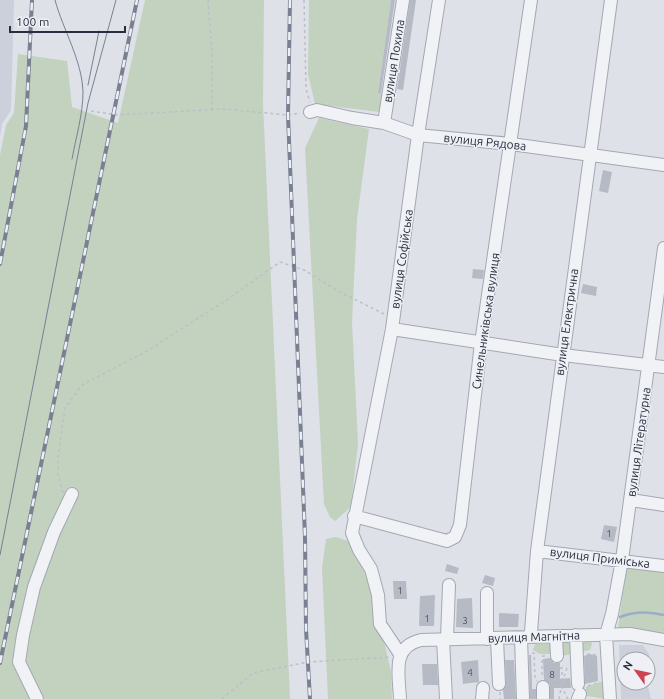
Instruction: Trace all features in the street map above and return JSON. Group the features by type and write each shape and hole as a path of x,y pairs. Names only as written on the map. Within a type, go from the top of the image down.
{"street":[{"name":"вулиця Похила","path":"384,123 403,0"},
{"name":"вулиця Софійська","path":"400,653 380,624 378,595 371,569 359,550 352,533 354,516 393,324 418,135 439,0"},
{"name":"Синельниківська вулиця","path":"354,516 447,541 455,537 460,525 482,343 531,0"},
{"name":"вулиця Електрична","path":"523,699 524,638 531,632 536,551 611,0"},
{"name":"вулиця Рядова","path":"313,111 384,123 418,135 511,144 664,165"},
{"name":"вулиця Літературна","path":"610,699 606,635 612,614 622,560 631,500 664,248"},
{"path":"393,324 482,343 563,355 664,366"},
{"path":"37,699 19,662 23,635 34,587 54,532 70,499"},
{"path":"631,500 664,505"},
{"name":"вулиця Приміська","path":"536,551 664,566"},
{"path":"446,699 445,639 448,585"},
{"path":"488,594 492,639 499,684"},
{"name":"вулиця Магнітна","path":"400,653 411,643 421,640 630,634 664,640"},
{"path":"576,636 577,695"},
{"path":"556,637 560,664"},
{"path":"400,653 400,699"}],"path":[{"path":"208,0 212,52 212,110"},
{"path":"91,110 117,115 223,109 288,115 313,111 306,89 304,0"},
{"path":"70,499 62,490 58,474 58,451 65,408 82,385 147,352 225,301 280,262 287,263 304,270 393,324"},
{"path":"222,699 253,673 308,662 400,653"},
{"path":"534,653 543,686"},
{"path":"542,660 543,686"},
{"path":"560,664 562,682"},
{"path":"559,699 562,682 567,668 560,664"},
{"path":"543,686 561,686 577,695 585,686 595,684 602,680"}],"shaded area":[{"path":"0,0 14,0 11,110 2,124 0,138"},
{"path":"619,645 643,645 647,651 619,651"},
{"path":"621,691 649,691 651,699 621,699"}],"green space":[{"path":"145,0 264,0 263,104 290,699 0,699 0,155 6,125 14,113 18,54 67,61 72,107 118,123"},
{"path":"309,0 391,0 378,92 386,94 385,108 379,112 315,104 308,74"},
{"path":"319,118 369,129 357,219 352,322 358,443 351,507 335,521 330,517 324,504 305,148"},
{"path":"336,537 348,541 364,571 373,593 391,672 392,699 328,699 322,568 326,539"},
{"path":"627,565 664,569 664,635 632,628 618,628"},
{"path":"590,639 592,644 590,650 562,656 557,644"},
{"path":"553,643 555,654 540,654 533,650 535,644"},
{"path":"601,682 606,682 606,699 586,696 586,687"}],"building":[{"path":"391,0 395,0 381,93 378,93"},
{"path":"410,0 416,0 403,90 397,89"},
{"path":"603,170 612,172 608,193 599,191"},
{"path":"473,269 484,270 483,279 472,278"},
{"path":"583,284 597,287 596,296 581,293"},
{"path":"604,525 617,527 614,542 601,539"},
{"path":"447,564 459,568 457,574 445,571"},
{"path":"485,575 495,578 493,586 482,583"},
{"path":"393,581 406,581 407,599 394,599"},
{"path":"435,595 434,626 419,626 420,596"},
{"path":"472,598 473,628 456,627 457,599"},
{"path":"499,613 519,614 518,627 499,627"},
{"path":"590,654 597,656 598,681 585,684 584,656"},
{"path":"529,655 531,655 532,689 536,689 536,699 530,699"},
{"path":"550,658 554,663 560,663 560,679 570,678 571,688 554,688 554,699 550,699 550,684 544,680 543,659"},
{"path":"478,660 479,682 463,684 461,662"},
{"path":"505,660 514,660 516,699 504,699 503,690 506,684"},
{"path":"422,664 437,664 438,685 423,685"}],"waterway":[{"path":"620,617 642,612 664,615"}],"tram line":[{"path":"55,0 76,57 82,80 82,109 72,159"},
{"path":"0,555 88,103 116,0"},
{"path":"88,85 99,31"}],"railway":[{"path":"0,264 26,126 32,0"},
{"path":"0,663 137,0"},
{"path":"290,0 288,115 305,537 306,629 310,699"}]}
